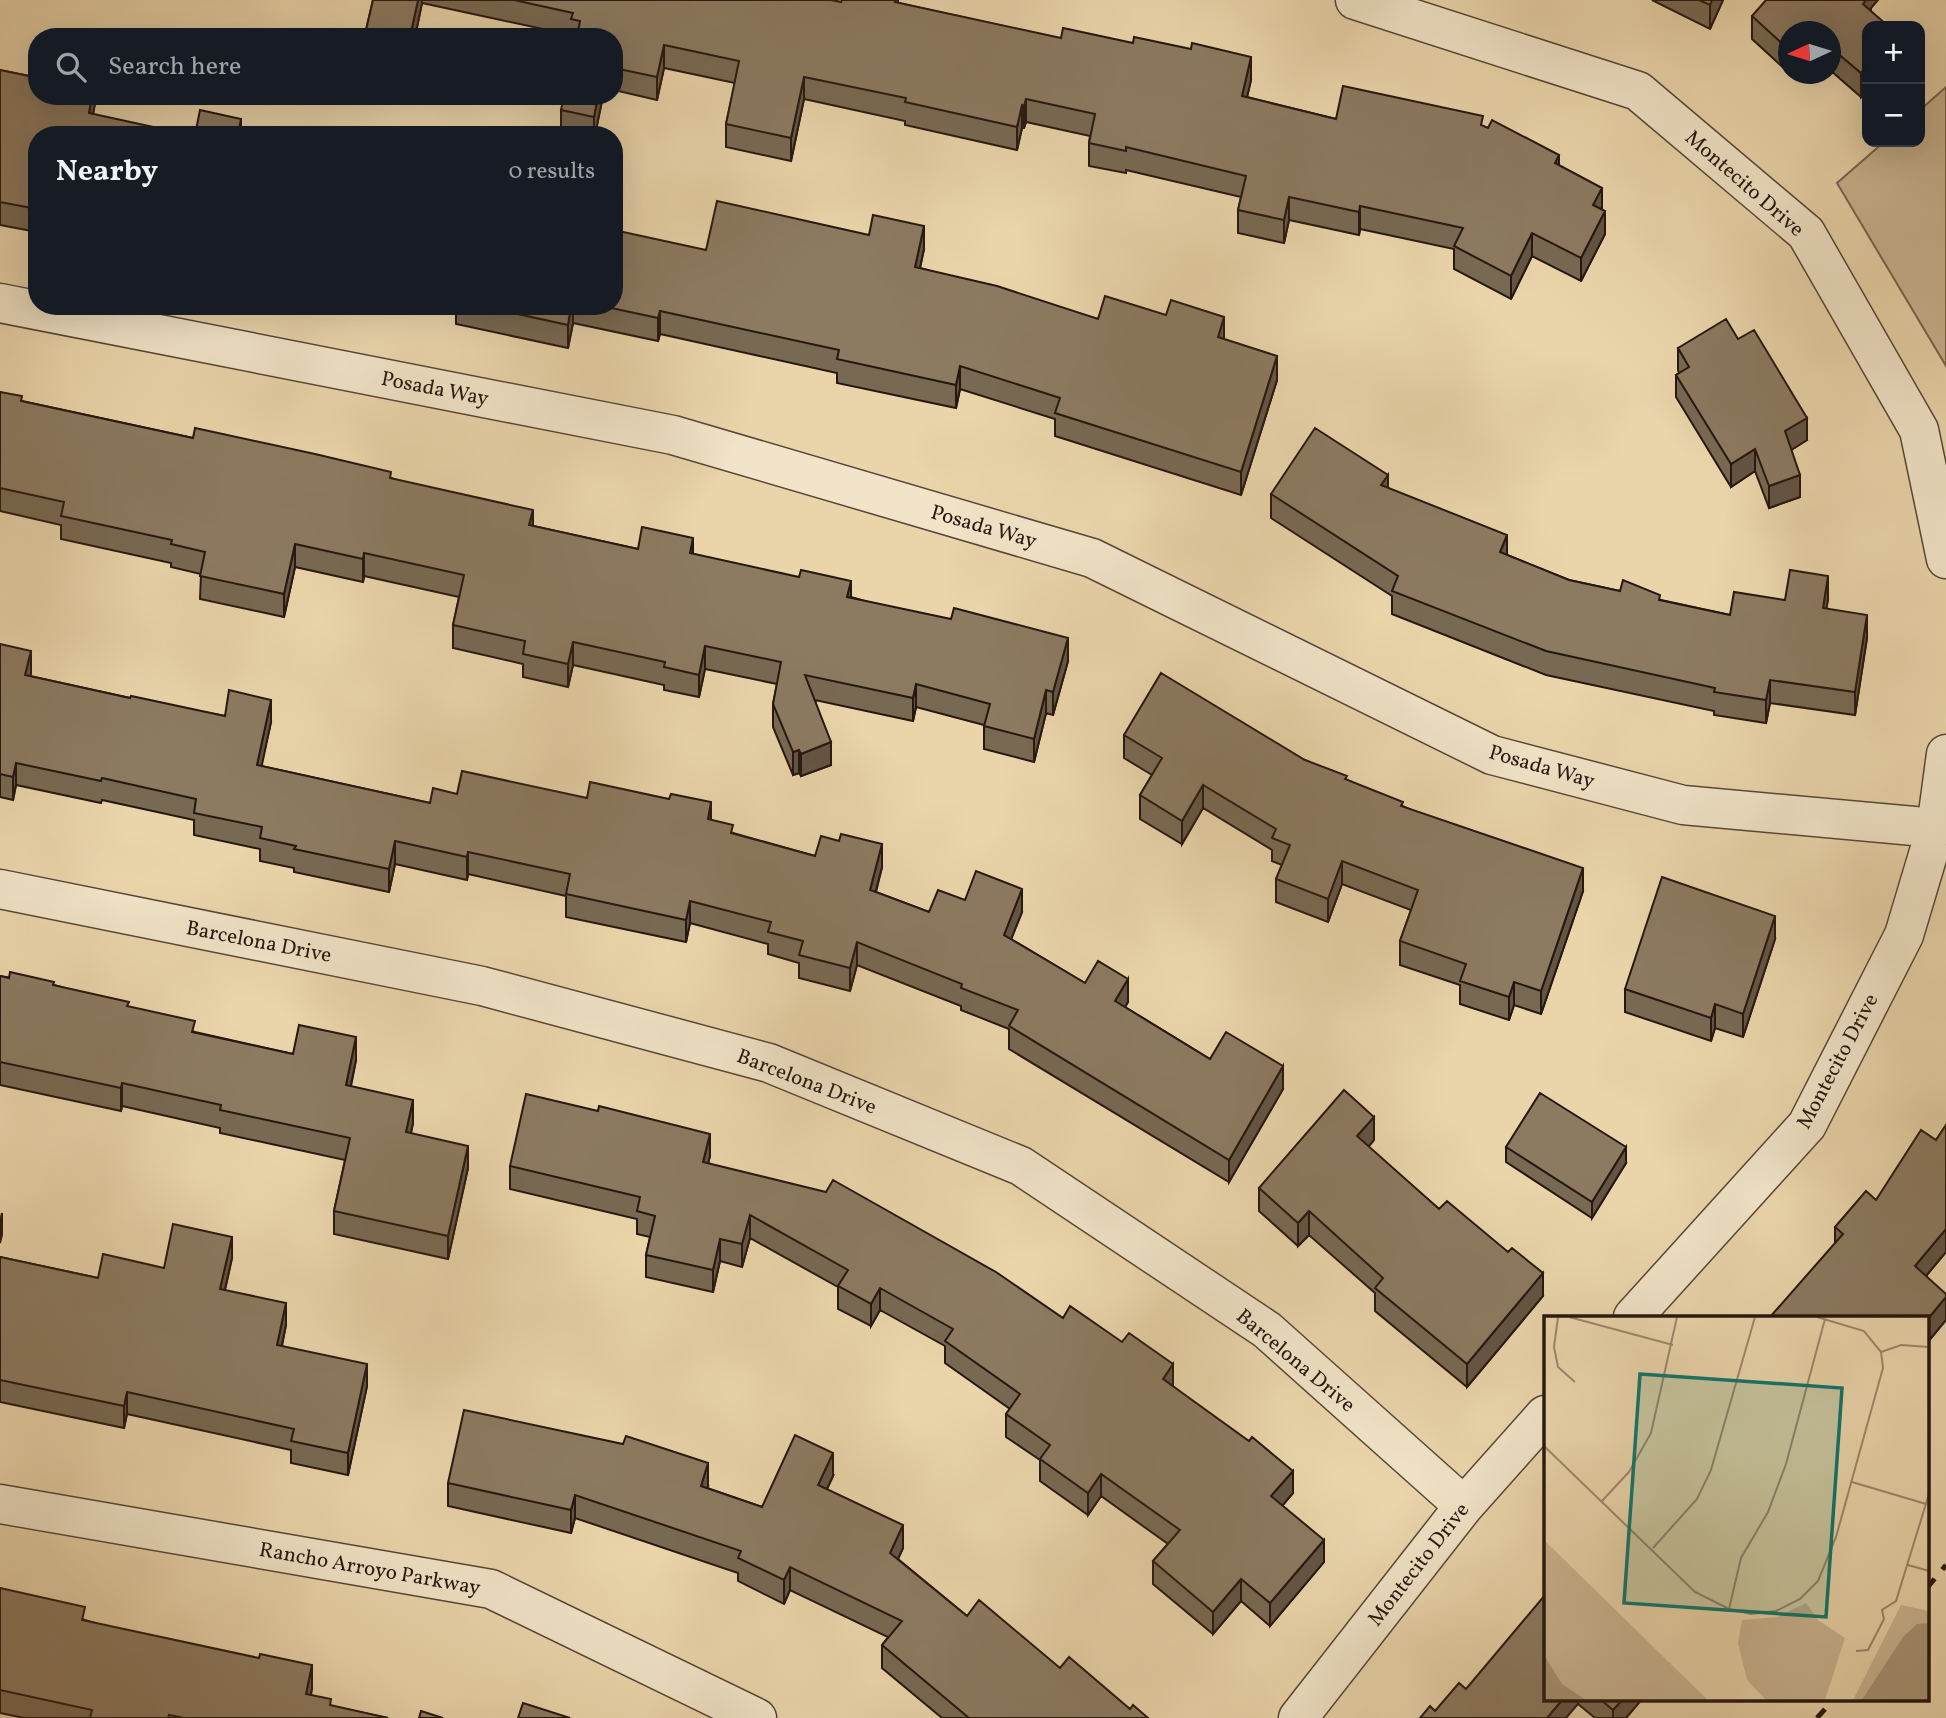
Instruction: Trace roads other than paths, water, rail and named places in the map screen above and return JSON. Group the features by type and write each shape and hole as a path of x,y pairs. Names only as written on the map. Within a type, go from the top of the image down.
{"street":[{"name":"Montecito Drive","path":"1355,0 1638,91 1806,233 1919,430 1946,559"},
{"name":"Posada Way","path":"0,303 28,308"},
{"name":"Posada Way","path":"61,315 673,435 1092,558 1492,755 1683,805 1936,828"},
{"name":"Montecito Drive","path":"1634,1316 1807,1125 1904,935 1936,828 1946,754"},
{"name":"Barcelona Drive","path":"0,889 482,986 769,1062 1021,1166 1267,1330 1464,1506"},
{"name":"Montecito Drive","path":"1298,1718 1464,1506 1544,1416"},
{"name":"Rancho Arroyo Parkway","path":"0,1504 491,1589 757,1718"}],"railway":[{"path":"1928,1587 1946,1565"},
{"path":"1817,1718 1833,1700"}]}
